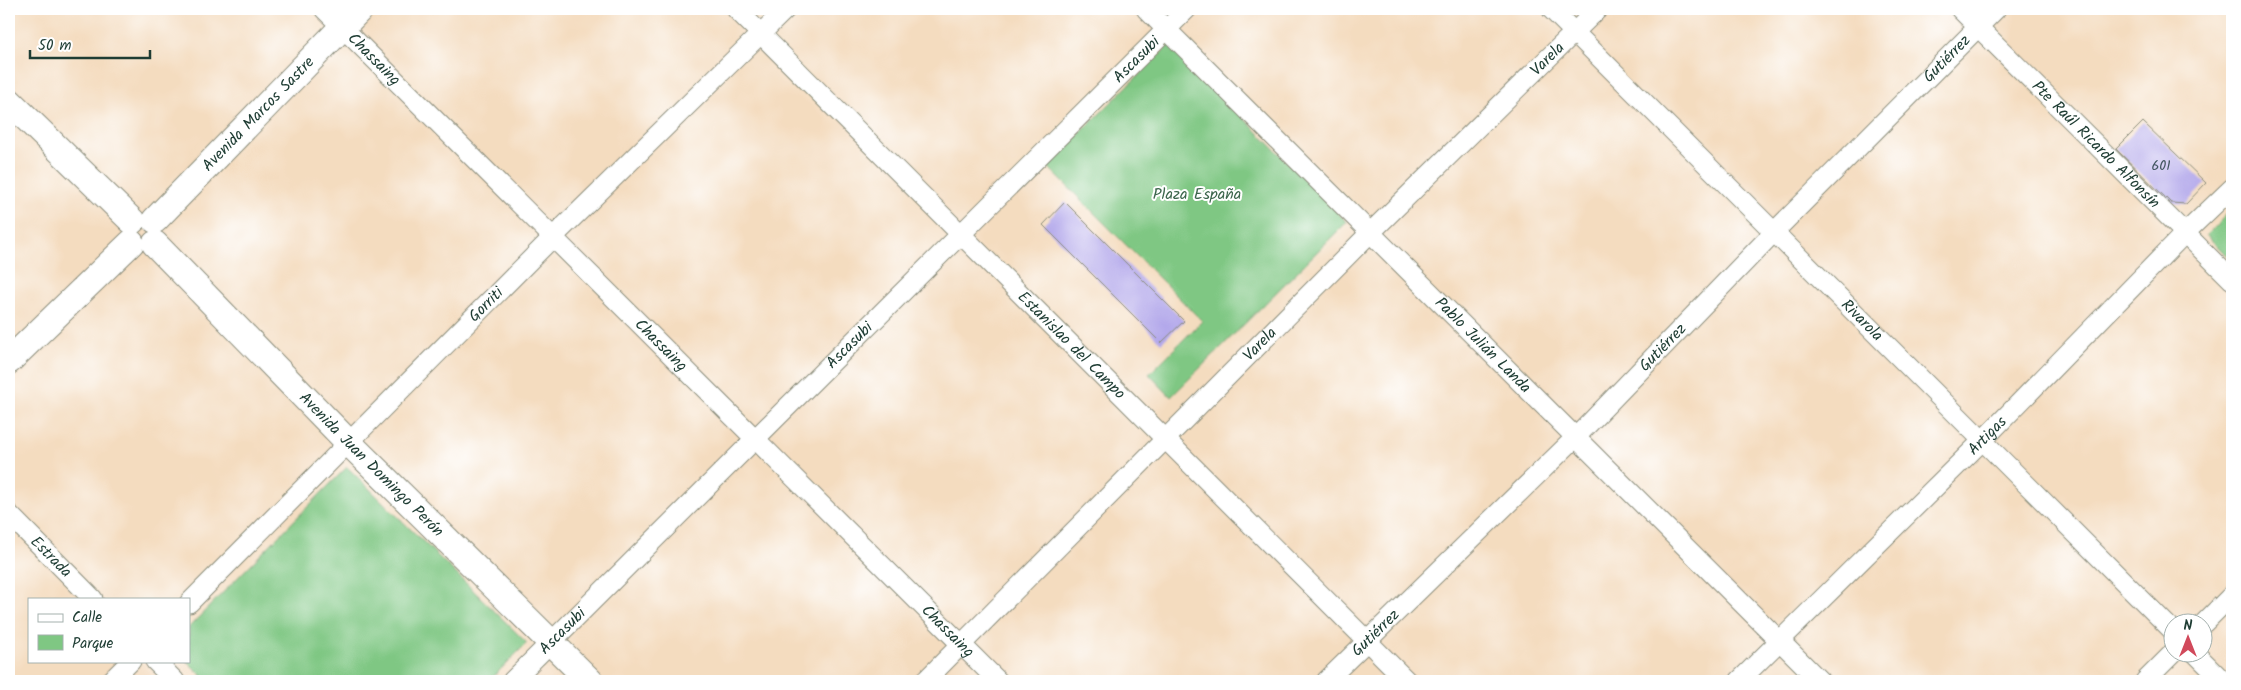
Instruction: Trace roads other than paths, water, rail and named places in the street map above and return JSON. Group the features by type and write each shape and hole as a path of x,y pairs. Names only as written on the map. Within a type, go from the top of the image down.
{"main road":[{"name":"Avenida Marcos Sastre","path":"9,361 143,232 360,9"},
{"name":"Avenida Juan Domingo Perón","path":"9,101 143,232 348,442 550,644 590,681"}],"street":[{"name":"Chassaing","path":"324,9 998,681"},
{"name":"Estanislao del Campo","path":"736,9 1406,681"},
{"name":"Gorriti","path":"190,602 553,238 786,9"},
{"name":"Pablo Julián Landa","path":"1146,9 1820,681"},
{"name":"Ascasubi","path":"512,681 1187,9"},
{"name":"Rivarola","path":"1551,9 2164,622"},
{"name":"Varela","path":"925,681 1370,233 1598,9"},
{"name":"Pte Raúl Ricardo Alfonsín","path":"1960,9 2232,280"},
{"name":"Gutiérrez","path":"1326,681 1576,437 1774,232 1996,9"},
{"name":"Artigas","path":"1738,681 1982,441 2185,233 2232,188"},
{"name":"Estrada","path":"9,514 92,598"},
{"path":"2214,613 2232,595"},
{"path":"111,681 130,662"},
{"path":"156,662 175,681"},
{"path":"2146,681 2164,662"},
{"path":"2204,662 2222,681"}],"park label":[{"name":"Plaza España","path":"1197,194"}]}
